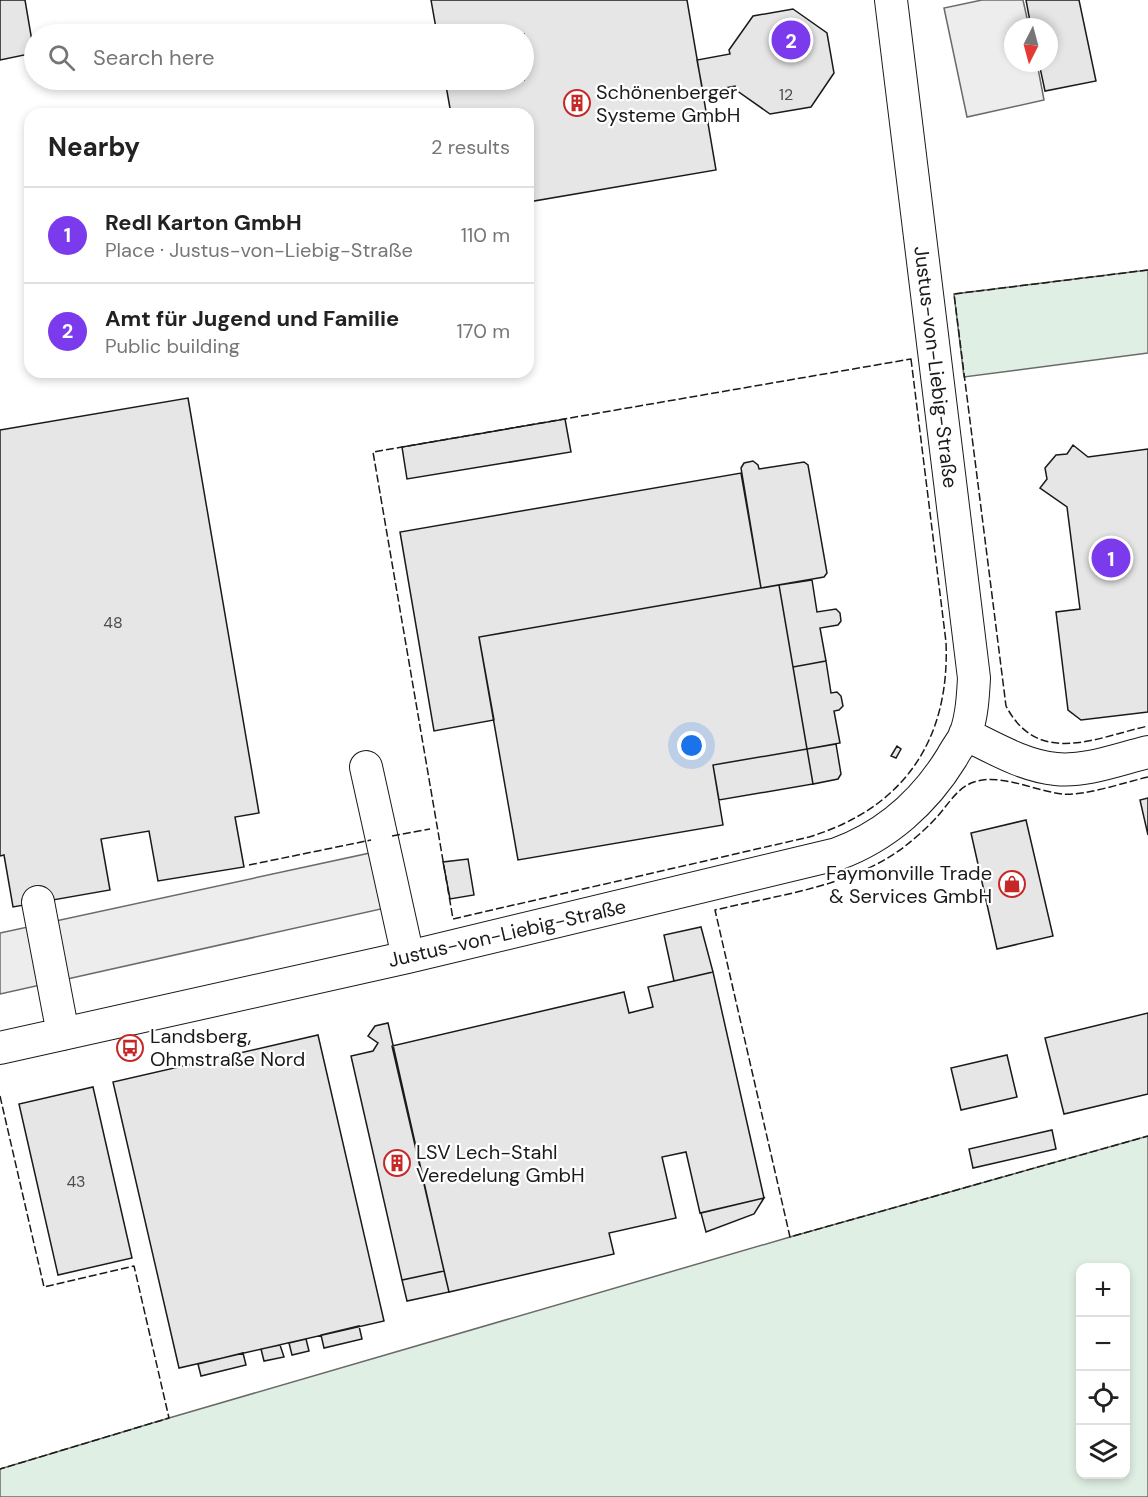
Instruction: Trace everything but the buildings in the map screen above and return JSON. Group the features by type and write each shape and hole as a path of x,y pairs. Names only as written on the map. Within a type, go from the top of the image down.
{"street":[{"name":"Justus-von-Liebig-Straße","path":"0,1048 408,957 792,866 859,846 906,813 945,767 965,734 972,708 974,678 891,0"},
{"path":"965,734 1032,764 1057,769 1080,768 1148,752"},
{"path":"366,767 408,957"},
{"path":"38,902 63,1034"}],"green space":[{"path":"1148,270 1148,353 964,377 954,294"},
{"path":"1148,1136 1148,1497 0,1497 0,1469 790,1237"}],"shaded area":[{"path":"982,0 1023,0 1027,18 1004,18 1004,72 1039,72 1044,100 967,117 944,8"},
{"path":"370,853 381,909 0,994 0,933"}],"fence":[{"path":"1148,270 954,294 1006,706 1019,725 1034,737 1051,742 1088,741 1148,726"},
{"path":"911,359 946,642 945,677 940,710 929,739 915,765 895,788 871,808 842,824 809,837 453,919 373,452 911,359"},
{"path":"1148,777 1094,791 1072,794 1052,792 1006,781 974,782 957,793 931,823 904,847 861,872 813,888 715,910 790,1237 1148,1136"},
{"path":"392,836 430,829"},
{"path":"249,865 371,840"},
{"path":"0,1096 44,1287 134,1266 169,1418 0,1469"}],"place":[{"name":"Amt für Jugend und Familie","path":"791,40"},
{"name":"Schönenberger Systeme GmbH","path":"577,103"},
{"name":"Redl Karton GmbH","path":"1111,558"},
{"name":"Faymonville Trade & Services GmbH","path":"1012,884"},
{"name":"Landsberg, Ohmstraße Nord","path":"130,1048"},
{"name":"LSV Lech-Stahl Veredelung GmbH","path":"397,1163"}]}
